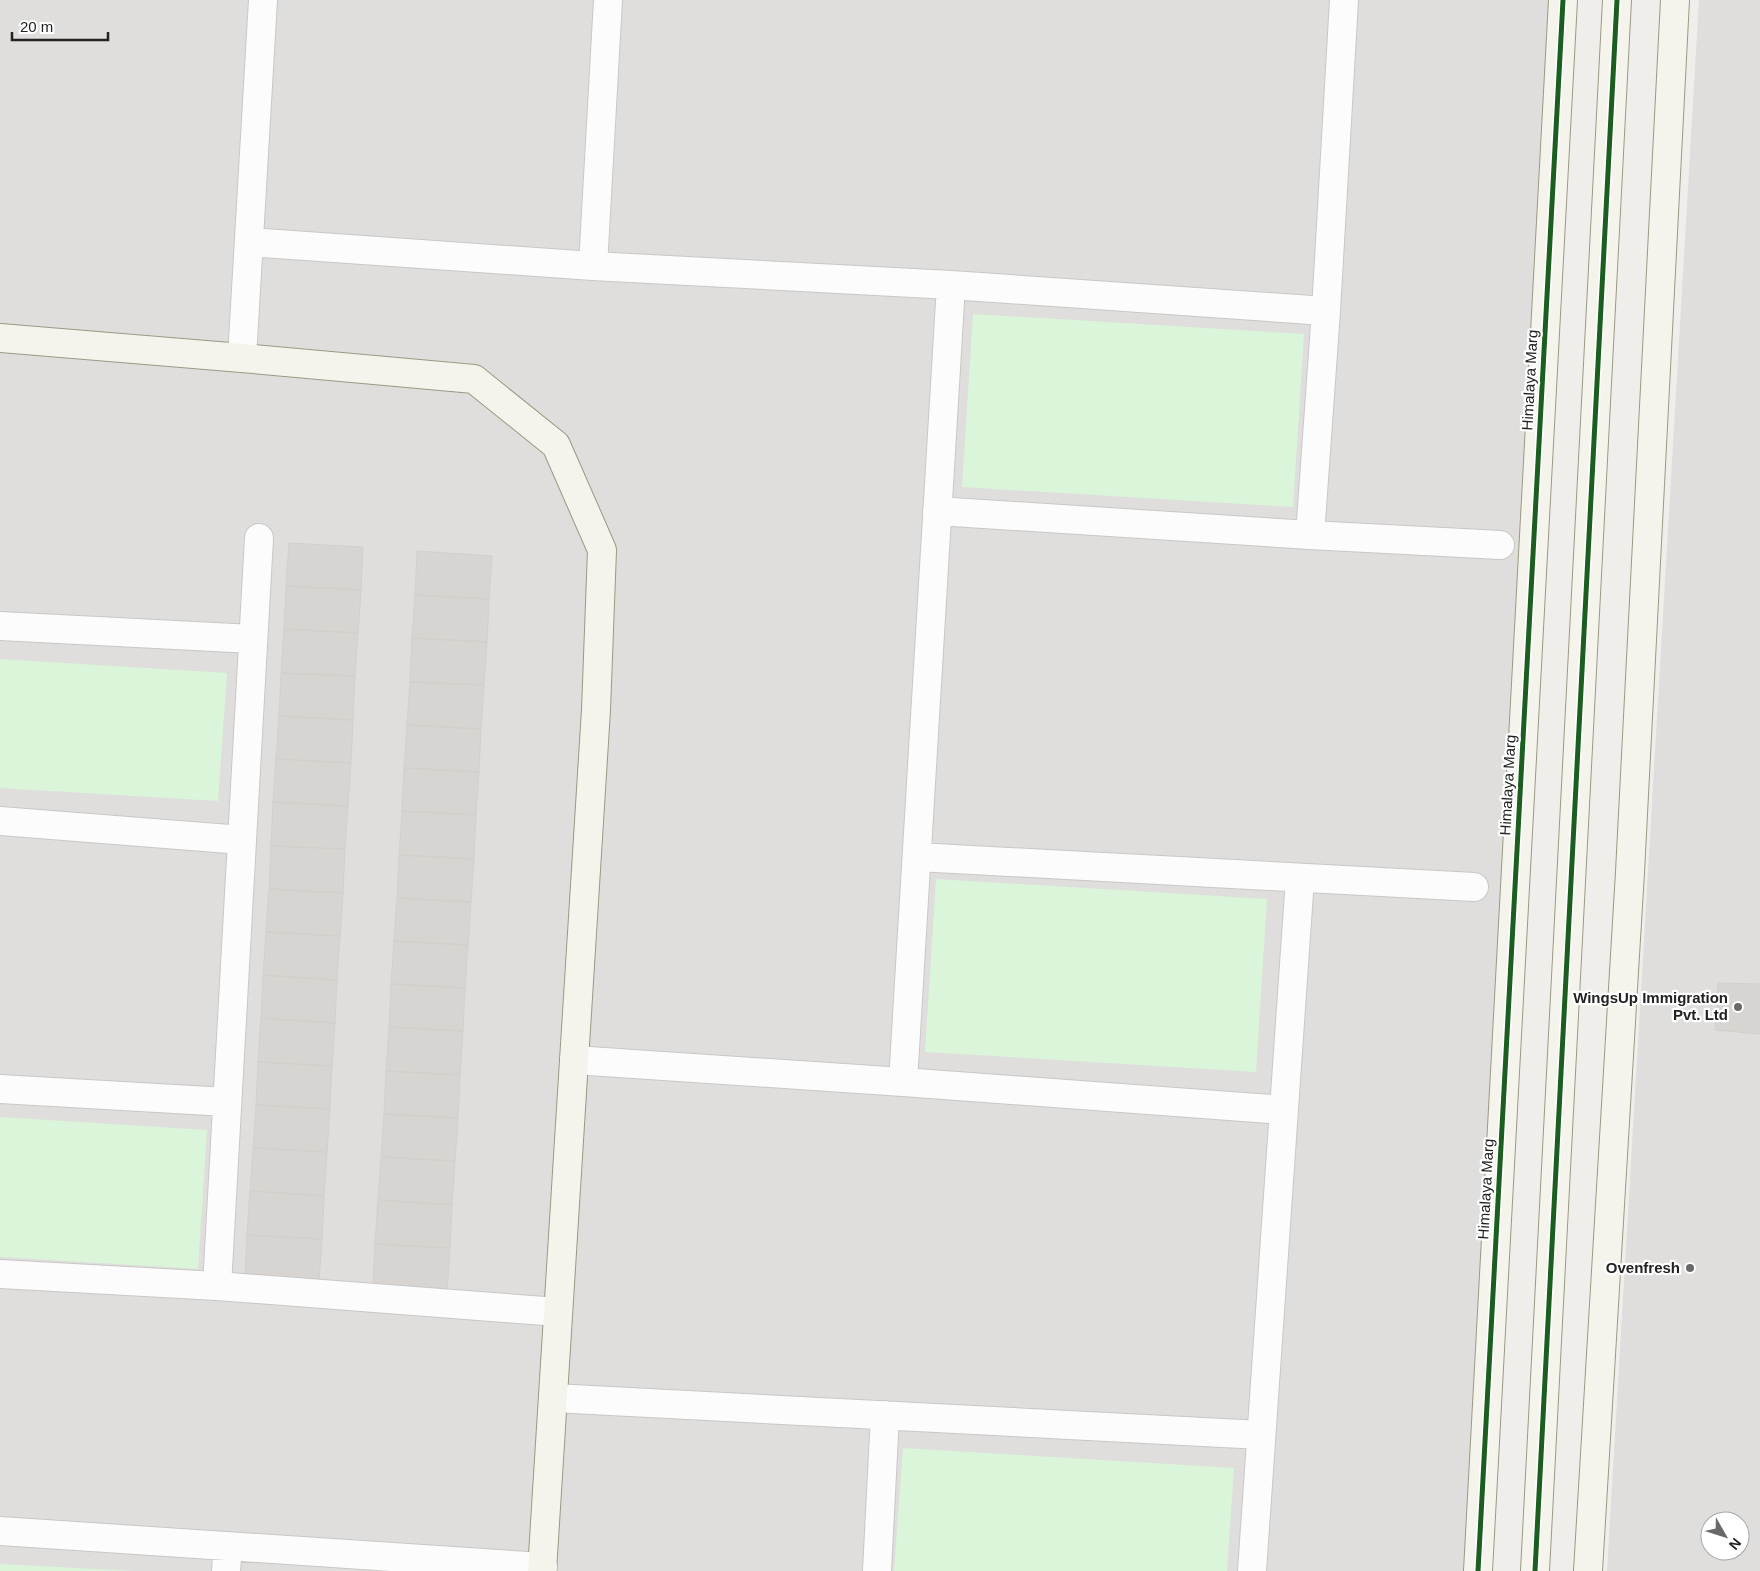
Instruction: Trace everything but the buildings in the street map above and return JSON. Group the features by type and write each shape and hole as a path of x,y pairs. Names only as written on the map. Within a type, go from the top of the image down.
{"street":[{"path":"242,358 263,0"},
{"path":"593,266 608,0"},
{"path":"1310,535 1326,310 1344,0"},
{"name":"Himalaya Marg","path":"1478,1571 1563,0"},
{"path":"1535,1571 1617,0"},
{"path":"1588,1571 1630,882 1674,0"},
{"path":"249,242 593,266 951,285 1326,310"},
{"path":"903,1082 951,285"},
{"path":"0,338 474,379 556,445 602,550 595,720 542,1569 227,1558 0,1531"},
{"path":"937,512 1500,545"},
{"path":"217,1286 259,538"},
{"path":"0,626 253,639"},
{"path":"0,822 242,840"},
{"path":"916,857 1474,888"},
{"path":"1252,1571 1300,878"},
{"path":"574,1060 1284,1110"},
{"path":"0,1089 227,1102"},
{"path":"0,1274 217,1286 558,1312"},
{"path":"553,1398 1261,1435"},
{"path":"876,1571 885,1415"}],"shaded area":[{"path":"0,0 1569,0 1467,1571 0,1571"},
{"path":"1699,0 1760,0 1760,1571 1607,1571"}],"green space":[{"path":"973,314 1304,334 1293,507 962,487"},
{"path":"0,659 227,673 218,801 0,788"},
{"path":"936,879 1267,899 1256,1072 925,1052"},
{"path":"0,1117 207,1130 198,1269 0,1257"},
{"path":"903,1448 1234,1468 1227,1571 894,1571"},
{"path":"0,1564 134,1571 0,1571"}],"cycle path":[{"path":"1478,1571 1563,0"},
{"path":"1535,1571 1617,0"}],"place":[{"name":"WingsUp Immigration Pvt. Ltd","path":"1738,1007"},
{"name":"Ovenfresh","path":"1690,1268"}]}
